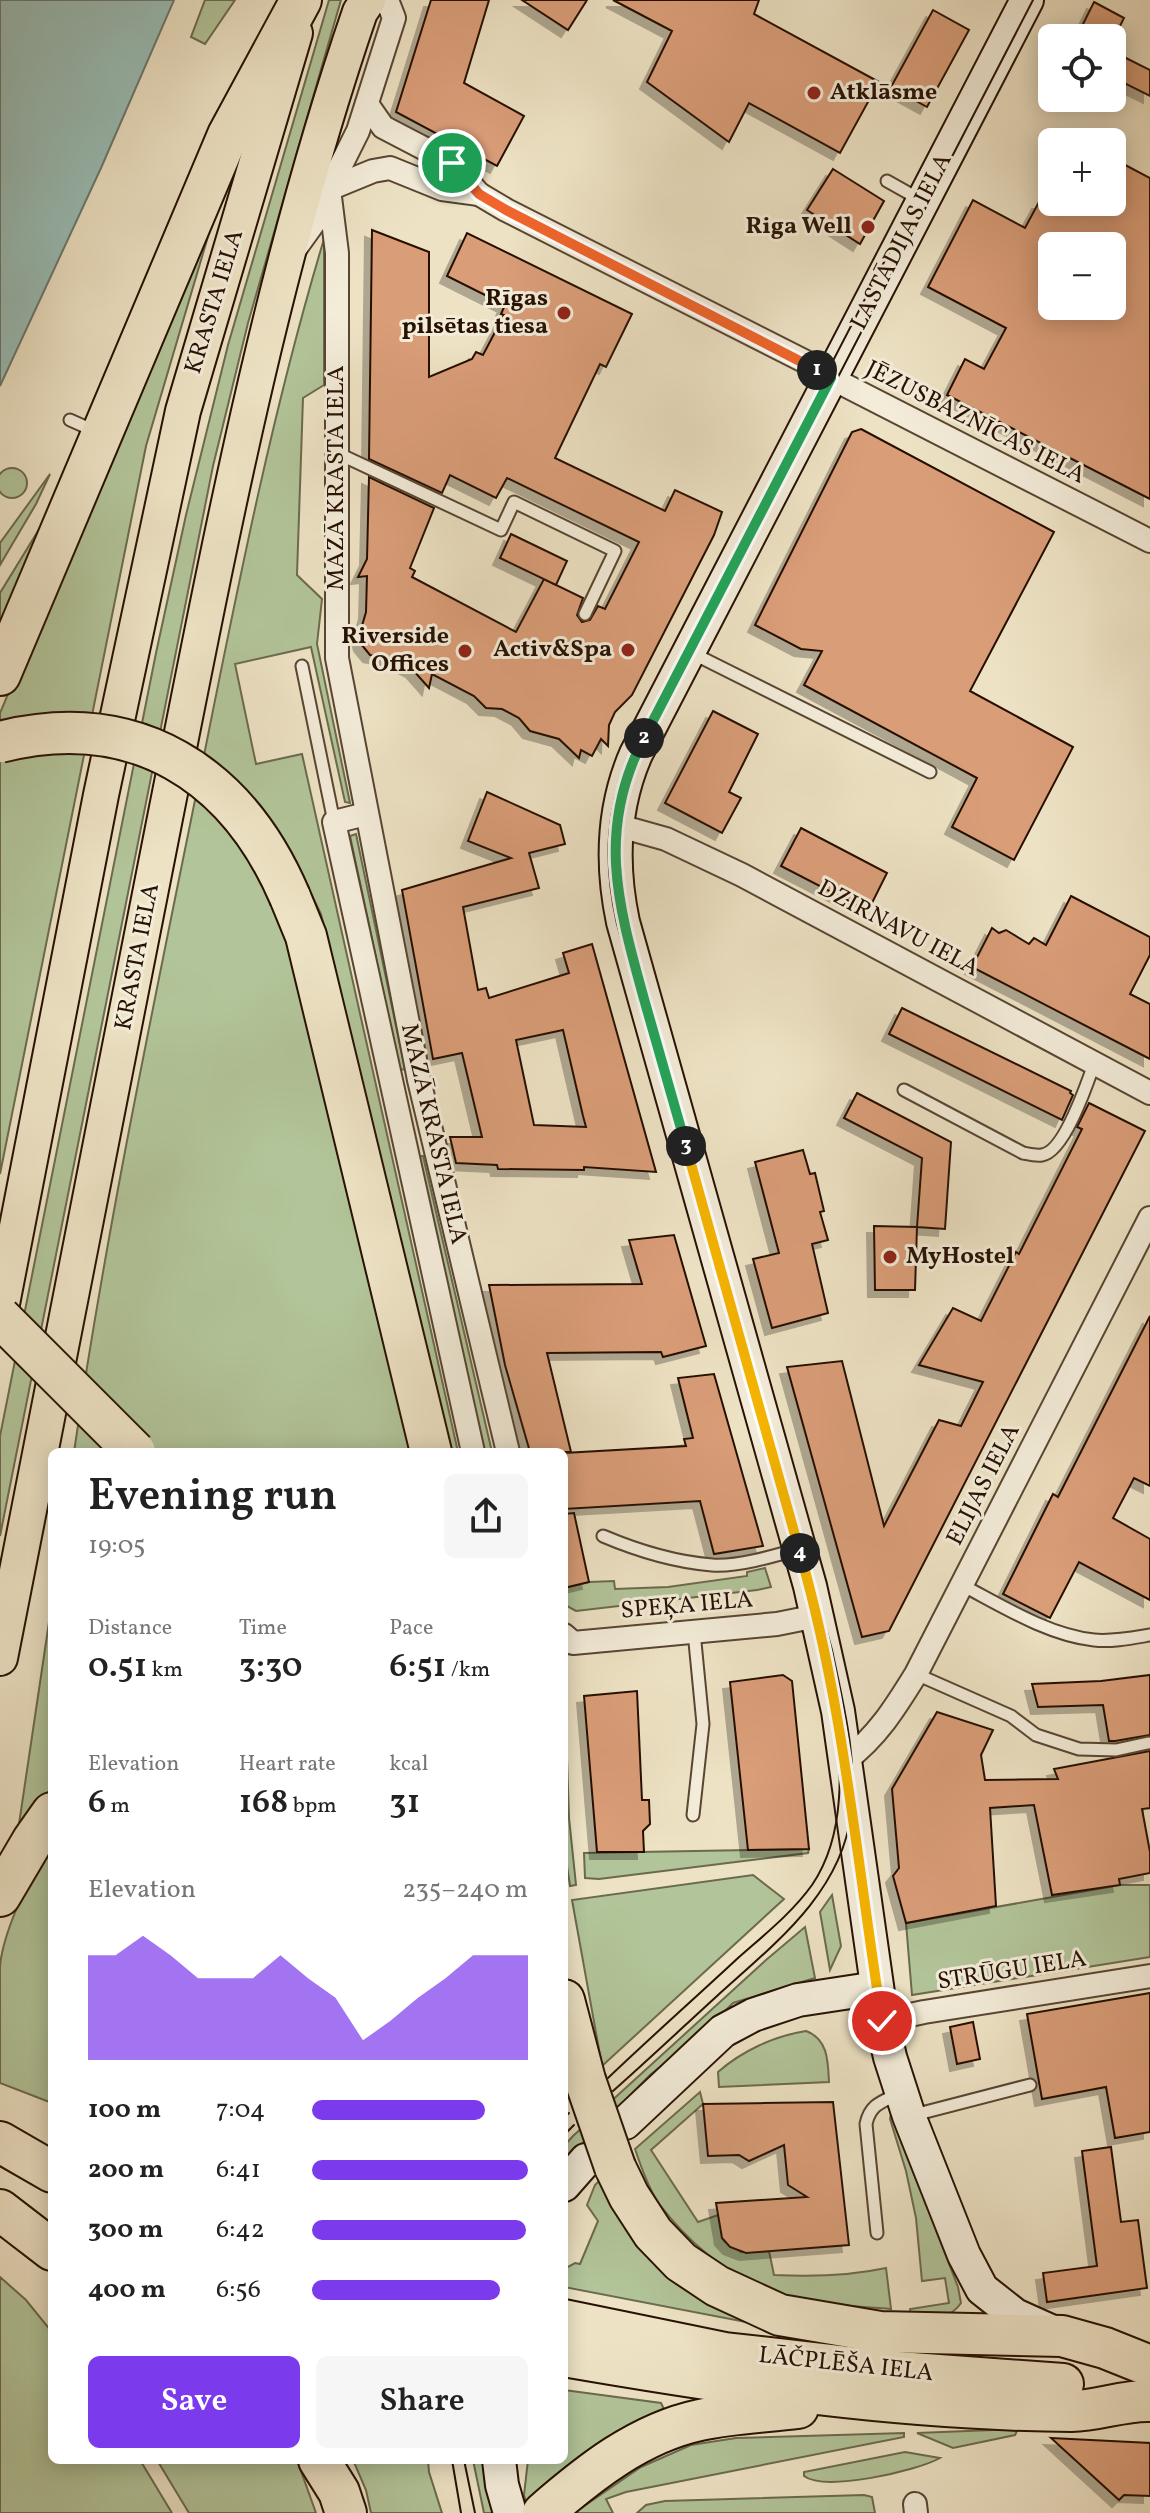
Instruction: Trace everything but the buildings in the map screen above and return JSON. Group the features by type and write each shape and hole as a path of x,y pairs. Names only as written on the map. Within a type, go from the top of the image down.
{"highway":[{"path":"0,675 86,427 228,135 303,0"},
{"path":"0,742 54,732 106,734 148,748 212,785 242,813 278,868 306,936 430,1448"},
{"path":"0,1316 131,1448"},
{"path":"0,1896 48,1819"},
{"path":"568,2015 585,2080 600,2163 629,2196 653,2233 681,2262 717,2286 780,2315 880,2332 1062,2336 1105,2348 1150,2366"},
{"path":"0,2135 48,2147"},
{"path":"0,2142 48,2170"},
{"path":"0,2195 48,2213"},
{"path":"0,2210 48,2247"},
{"name":"LĀČPLĒŠA IELA","path":"568,2321 725,2353 884,2371 1060,2383 1140,2401"},
{"path":"725,2353 880,2332"},
{"name":"LĀČPLĒŠA IELA","path":"568,2357 734,2384 863,2400 1076,2411 1140,2401"},
{"path":"543,2513 603,2463 669,2429 701,2420 863,2400"},
{"path":"322,2464 339,2492 346,2513"}],"main road":[{"name":"KRASTA IELA","path":"0,1316 101,795 183,411 303,0"},
{"name":"KRASTA IELA","path":"0,1658 212,579 296,215 325,113 360,12 368,0"}],"street":[{"name":"KRASTA IELA","path":"287,259 318,217 358,131 394,18 387,0"},
{"name":"LASTĀDIJAS IELA","path":"1027,0 628,773 616,825 616,879 623,922 817,1616 838,1711 882,2021 905,2104 964,2255 982,2289 1015,2315 1062,2336"},
{"name":"JĒZUSBAZNĪCAS IELA","path":"367,104 383,127 452,163 479,194 506,210 1150,541"},
{"name":"JĒZUSBAZNĪCAS IELA","path":"329,189 373,171 390,168 442,189 479,194"},
{"name":"MAZĀ KRASTA IELA","path":"329,189 337,253 337,658 419,1080 507,1448"},
{"path":"366,814 334,822 472,1448"},
{"name":"DZIRNAVU IELA","path":"616,825 666,839 742,875 1150,1093"},
{"name":"ELIJAS IELA","path":"845,1761 864,1747 886,1722 916,1674 1150,1218"},
{"name":"SPEĶA IELA","path":"568,1639 573,1643 777,1624 817,1616"},
{"name":"STRŪGU IELA","path":"882,2021 1150,1976"},
{"path":"625,2123 723,2031 753,2015 798,2000 877,1988"},
{"path":"568,2183 600,2163"},
{"path":"951,2334 975,2314 982,2289"},
{"path":"499,2464 510,2513"}],"lane":[{"path":"887,181 923,201"},
{"path":"337,453 501,530 514,502 615,551 585,614"},
{"path":"689,651 930,772"},
{"path":"302,666 334,822"},
{"path":"904,1090 1023,1153 1043,1155 1056,1147 1085,1092 1094,1064"},
{"path":"603,1536 674,1559 715,1566 799,1549"},
{"path":"962,1585 1069,1634 1094,1640 1150,1635"},
{"path":"693,1815 703,1724 694,1632"},
{"path":"916,1674 997,1709 1036,1735 1079,1749 1116,1750 1148,1743"},
{"path":"877,2233 866,2124 875,2104 905,2104 1030,2085"}],"green space":[{"path":"205,0 235,0 205,44 191,37"},
{"path":"329,0 341,0 248,323 213,466 0,1536 0,1436 156,653 228,345"},
{"path":"212,223 146,446 0,1174 0,713 204,229"},
{"path":"324,239 324,385 303,398 297,575 322,599 317,644 350,803 345,802 311,647 235,664 256,764 302,754 457,1448 447,1448 321,914 309,889 273,905 296,963 412,1448 75,1448 99,1292 160,974 267,453"},
{"path":"6,469 18,469 26,477 26,489 18,497 6,497 -1,490 -1,476"},
{"path":"50,474 36,504 0,565 0,543"},
{"path":"49,513 0,629 0,593"},
{"path":"356,834 405,1069 400,1070 350,836"},
{"path":"423,1156 491,1448 484,1448 417,1157"},
{"path":"765,1568 771,1587 576,1611 568,1607 568,1587 589,1582 614,1581 615,1589 668,1587 747,1576 747,1572"},
{"path":"48,1629 48,1792 19,1824"},
{"path":"568,1788 576,1885 570,1886 568,1873"},
{"path":"48,1848 48,2101 0,2083 2,1952 20,1901"},
{"path":"809,1849 808,1853 599,1879 585,1878 584,1853"},
{"path":"753,1875 784,1899 602,2066 572,1900"},
{"path":"1120,1885 1150,1885 1150,1957 912,1995 906,1923"},
{"path":"832,1895 841,1946 830,1970 820,1912"},
{"path":"805,1927 815,1978 733,2003 650,2075 568,2158 568,2142 573,2136"},
{"path":"806,2031 823,2045 829,2082 719,2087 718,2072 737,2057 770,2041"},
{"path":"700,2092 703,2104 651,2150 698,2222 718,2215 724,2241 741,2252 769,2251 774,2275 830,2275 886,2268 891,2309 810,2302 764,2290 720,2265 670,2218 652,2192 635,2149"},
{"path":"891,2114 958,2287 961,2303 945,2316 911,2318 910,2309 949,2303 945,2278 922,2281 916,2218"},
{"path":"601,2179 782,2329 568,2288 568,2267 580,2264 598,2221 587,2205 595,2185"},
{"path":"0,2277 26,2300 48,2327 48,2464 142,2464 172,2513 0,2513"},
{"path":"568,2391 661,2403 664,2409 631,2426 527,2506 524,2495 528,2464 568,2464"},
{"path":"1018,2429 1015,2435 953,2448 917,2433"},
{"path":"904,2433 904,2437 626,2492 606,2499 613,2513 574,2513 641,2467 691,2445 736,2438"},
{"path":"905,2452 940,2458 892,2474 850,2481 831,2482 804,2476 804,2472"},
{"path":"159,2464 298,2464 316,2513 189,2513"},
{"path":"355,2464 428,2464 442,2513 371,2513 366,2490"},
{"path":"474,2464 486,2464 495,2513 484,2513"},
{"path":"872,2497 875,2513 637,2513 646,2505 665,2501"}],"water":[{"path":"0,0 174,0 101,168 0,386"}],"tram line":[{"path":"613,2091 801,1916 834,1869 845,1843 853,1794 848,1732 832,1650 629,921 622,860 628,800 640,760 1033,0"},
{"path":"798,1567 617,924 610,879 609,835 616,792 632,749 895,241"},
{"path":"608,2078 787,1914 812,1885 827,1854 838,1809 838,1747 830,1695 805,1594"},
{"path":"568,2131 574,2125"},
{"path":"453,2464 461,2513"},
{"path":"465,2464 475,2513"}],"place":[{"name":"Atklāsme","path":"814,93"},
{"name":"Riga Well","path":"868,227"},
{"name":"Rīgas pilsētas tiesa","path":"564,313"},
{"name":"Activ&Spa","path":"628,650"},
{"name":"Riverside Offices","path":"465,651"},
{"name":"MyHostel","path":"890,1257"}],"route":[{"path":"452,163 479,194 506,210 804,361 831,378 636,754 617,813 614,857 623,922 827,1655 838,1711 882,2021"}]}
